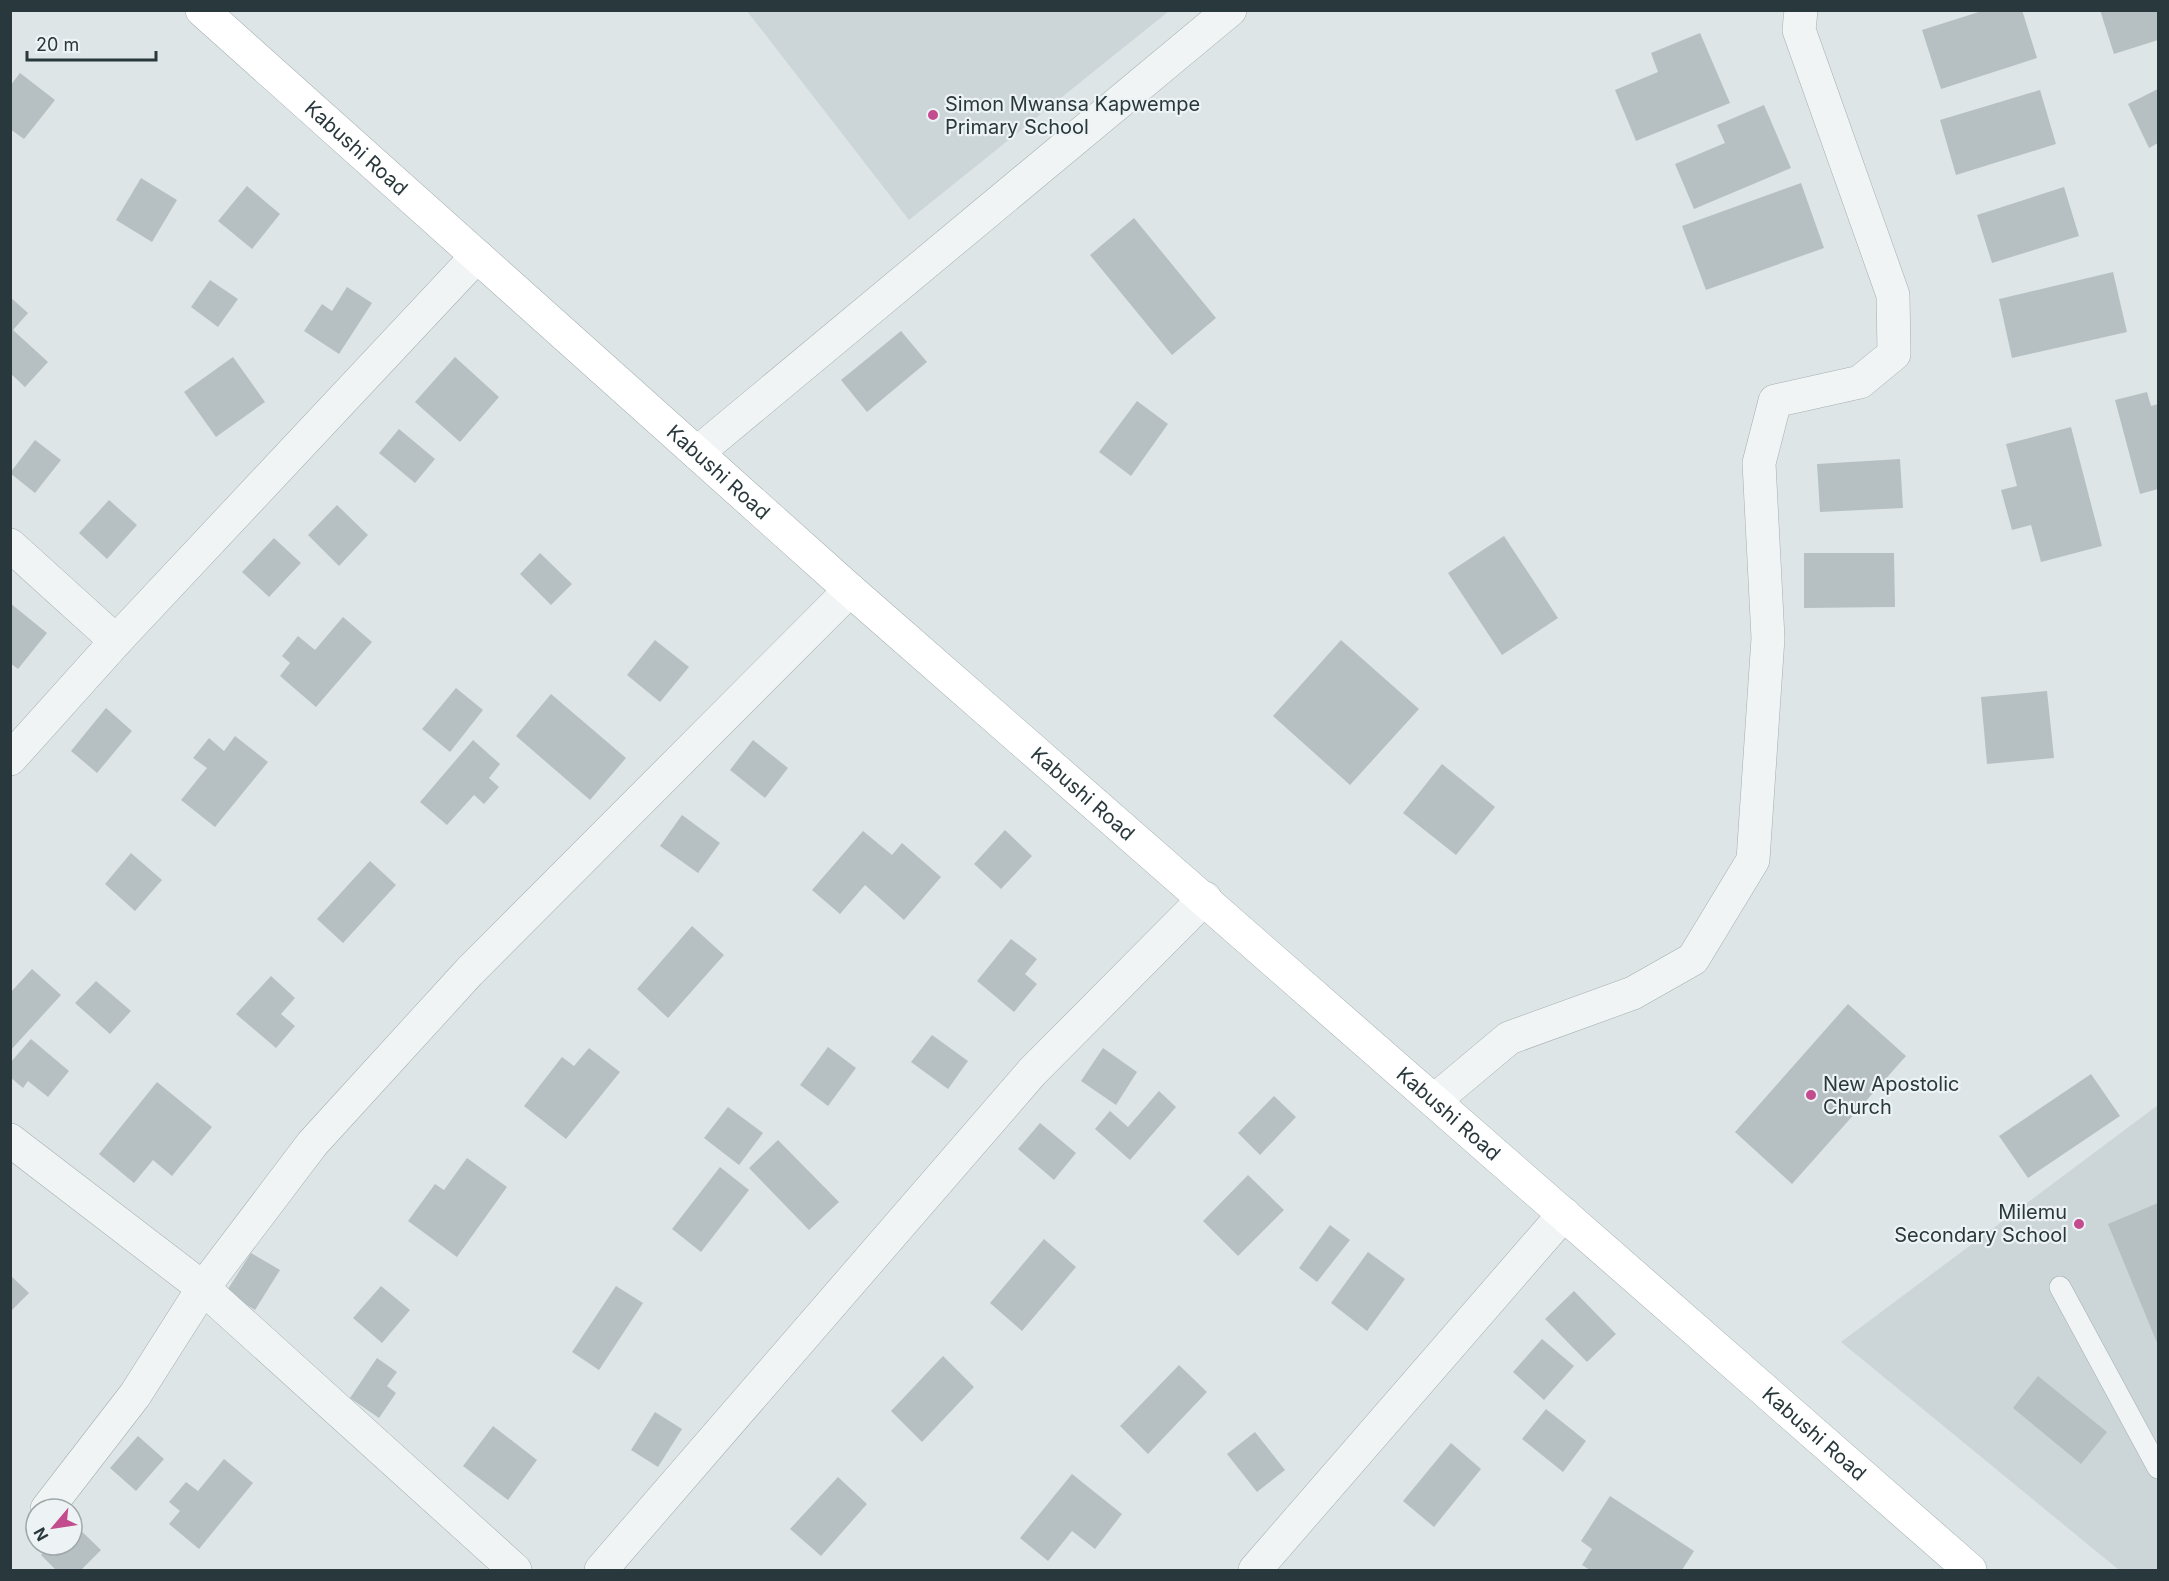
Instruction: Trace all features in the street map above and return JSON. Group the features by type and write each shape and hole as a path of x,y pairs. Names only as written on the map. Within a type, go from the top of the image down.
{"main road":[{"name":"Kabushi Road","path":"202,10 850,590 1970,1570"}],"street":[{"path":"698,453 1230,10"},
{"path":"1435,1100 1509,1038 1633,993 1693,959 1753,860 1768,638 1759,463 1775,401 1860,382 1894,354 1893,295 1799,30 1801,10"},
{"path":"10,759 117,641 477,256"},
{"path":"10,545 117,641"},
{"path":"56,1497 135,1395 203,1288 312,1144 469,972 850,590"},
{"path":"601,1570 1032,1072 1204,898"},
{"path":"10,1140 203,1288 515,1570"},
{"path":"1255,1570 1564,1214"}],"lane":[{"path":"2060,1287 2158,1468"}],"shaded area":[{"name":"Simon Mwansa Kapwempe Primary School","path":"747,11 1169,11 909,220"},
{"name":"Milemu Secondary School","path":"2158,1105 2158,1570 2119,1570 1841,1342"}],"building":[{"path":"1985,10 2022,10 2037,58 1941,89 1922,30"},
{"path":"2100,10 2158,10 2158,40 2114,54"},
{"path":"1700,33 1730,103 1636,141 1615,90 1658,72 1651,53"},
{"path":"20,73 55,100 24,139 10,129 10,86"},
{"path":"2158,89 2158,143 2149,148 2128,104"},
{"path":"2040,90 2056,144 1956,175 1940,120"},
{"path":"1764,105 1791,168 1694,209 1675,164 1725,143 1717,125"},
{"path":"141,178 177,200 152,242 116,220"},
{"path":"1801,183 1824,248 1706,290 1682,226"},
{"path":"247,186 280,214 252,249 218,221"},
{"path":"2064,187 2079,236 1992,263 1977,215"},
{"path":"1134,218 1216,318 1172,355 1090,255"},
{"path":"2113,272 2127,332 2012,358 1999,299"},
{"path":"210,280 238,299 218,327 191,307"},
{"path":"347,287 372,303 339,354 304,331 322,304 332,311"},
{"path":"10,297 28,313 13,330 48,362 25,387 10,373"},
{"path":"901,331 927,362 867,412 841,380"},
{"path":"233,357 265,402 216,437 184,392"},
{"path":"455,357 499,397 460,442 415,402"},
{"path":"2147,392 2151,406 2158,404 2158,489 2140,494 2115,400"},
{"path":"1137,401 1168,424 1131,476 1099,452"},
{"path":"2071,427 2102,546 2041,562 2031,525 2012,530 2001,490 2017,486 2006,444"},
{"path":"399,429 435,459 415,483 379,453"},
{"path":"35,440 61,460 35,493 10,473"},
{"path":"1900,459 1903,508 1820,512 1817,464"},
{"path":"109,500 137,525 107,559 79,533"},
{"path":"337,505 368,535 339,566 308,535"},
{"path":"1504,536 1558,618 1502,655 1448,573"},
{"path":"274,538 301,563 269,597 242,572"},
{"path":"540,553 572,584 551,605 520,574"},
{"path":"1804,553 1894,553 1895,607 1804,608"},
{"path":"10,603 47,633 18,669 10,663"},
{"path":"343,617 372,642 316,707 280,676 290,663 282,656 298,636 315,650"},
{"path":"655,640 689,667 660,702 627,675"},
{"path":"1341,640 1419,709 1350,785 1273,716"},
{"path":"456,688 483,710 450,752 422,729"},
{"path":"2047,691 2054,758 1987,764 1981,697"},
{"path":"551,694 626,758 590,800 516,736"},
{"path":"106,708 132,731 97,773 71,751"},
{"path":"235,736 268,762 215,827 181,800 207,768 193,758 209,738 224,751"},
{"path":"473,740 500,764 489,778 499,787 484,804 474,795 447,825 420,802"},
{"path":"753,740 788,768 765,798 730,770"},
{"path":"1442,764 1495,807 1456,855 1403,813"},
{"path":"682,815 720,843 698,873 660,846"},
{"path":"1005,830 1032,856 1001,889 974,864"},
{"path":"863,831 892,855 902,843 941,877 904,920 865,885 840,914 812,890"},
{"path":"131,853 162,880 135,911 105,884"},
{"path":"370,861 396,885 343,943 317,919"},
{"path":"692,926 724,955 668,1018 637,989"},
{"path":"1011,939 1037,959 1025,974 1037,984 1014,1012 977,981"},
{"path":"32,969 61,995 10,1051 10,993"},
{"path":"271,976 295,998 281,1014 295,1026 276,1048 236,1014"},
{"path":"96,981 131,1011 110,1034 75,1003"},
{"path":"1848,1004 1906,1056 1792,1184 1735,1132"},
{"path":"932,1035 968,1061 948,1089 911,1062"},
{"path":"31,1039 69,1071 48,1097 28,1081 23,1088 10,1077 10,1063"},
{"path":"828,1047 856,1068 828,1106 800,1085"},
{"path":"589,1048 620,1072 566,1139 524,1106 562,1057 574,1066"},
{"path":"1103,1048 1137,1072 1116,1105 1081,1081"},
{"path":"2091,1074 2120,1116 2028,1178 1999,1136"},
{"path":"157,1082 212,1127 172,1176 153,1160 134,1183 99,1154"},
{"path":"1159,1091 1176,1107 1130,1160 1095,1129 1110,1111 1128,1127"},
{"path":"1274,1096 1296,1117 1260,1155 1238,1133"},
{"path":"728,1107 763,1133 739,1165 704,1138"},
{"path":"1040,1123 1076,1153 1054,1180 1018,1149"},
{"path":"778,1140 839,1202 809,1230 749,1168"},
{"path":"467,1158 507,1187 457,1257 408,1221 435,1184 444,1190"},
{"path":"720,1167 749,1190 701,1252 672,1229"},
{"path":"1248,1175 1284,1210 1238,1256 1203,1221"},
{"path":"2158,1203 2158,1345 2108,1224"},
{"path":"1330,1225 1350,1240 1317,1282 1299,1268"},
{"path":"1044,1239 1076,1267 1022,1331 990,1303"},
{"path":"1368,1252 1405,1279 1367,1331 1331,1303"},
{"path":"251,1253 280,1270 255,1310 226,1292"},
{"path":"10,1275 29,1293 10,1312"},
{"path":"381,1286 410,1310 382,1343 353,1318"},
{"path":"616,1286 643,1303 599,1370 572,1352"},
{"path":"1574,1291 1616,1334 1587,1362 1545,1319"},
{"path":"1542,1339 1574,1366 1544,1400 1513,1372"},
{"path":"943,1356 974,1387 922,1442 891,1411"},
{"path":"377,1358 397,1372 387,1386 396,1393 379,1418 350,1398"},
{"path":"1179,1365 1207,1392 1148,1454 1120,1426"},
{"path":"2038,1376 2107,1432 2081,1464 2013,1408"},
{"path":"1546,1409 1586,1441 1563,1472 1522,1439"},
{"path":"655,1412 682,1429 658,1467 631,1450"},
{"path":"493,1426 537,1460 508,1500 463,1466"},
{"path":"1255,1432 1285,1470 1257,1492 1227,1454"},
{"path":"138,1436 164,1459 136,1491 110,1468"},
{"path":"1451,1443 1481,1469 1434,1527 1403,1501"},
{"path":"224,1459 253,1483 199,1549 169,1524 180,1511 169,1502 186,1482 198,1491"},
{"path":"1072,1474 1122,1514 1095,1549 1072,1531 1048,1561 1020,1538"},
{"path":"838,1477 867,1504 821,1556 790,1529"},
{"path":"1610,1496 1694,1551 1682,1570 1590,1570 1582,1565 1592,1549 1581,1541"},
{"path":"84,1534 101,1550 81,1570 56,1570 43,1557 84,1557"}],"place":[{"name":"Simon Mwansa Kapwempe Primary School","path":"933,115"},
{"name":"New Apostolic Church","path":"1811,1095"},
{"name":"Milemu Secondary School","path":"2079,1224"}]}
